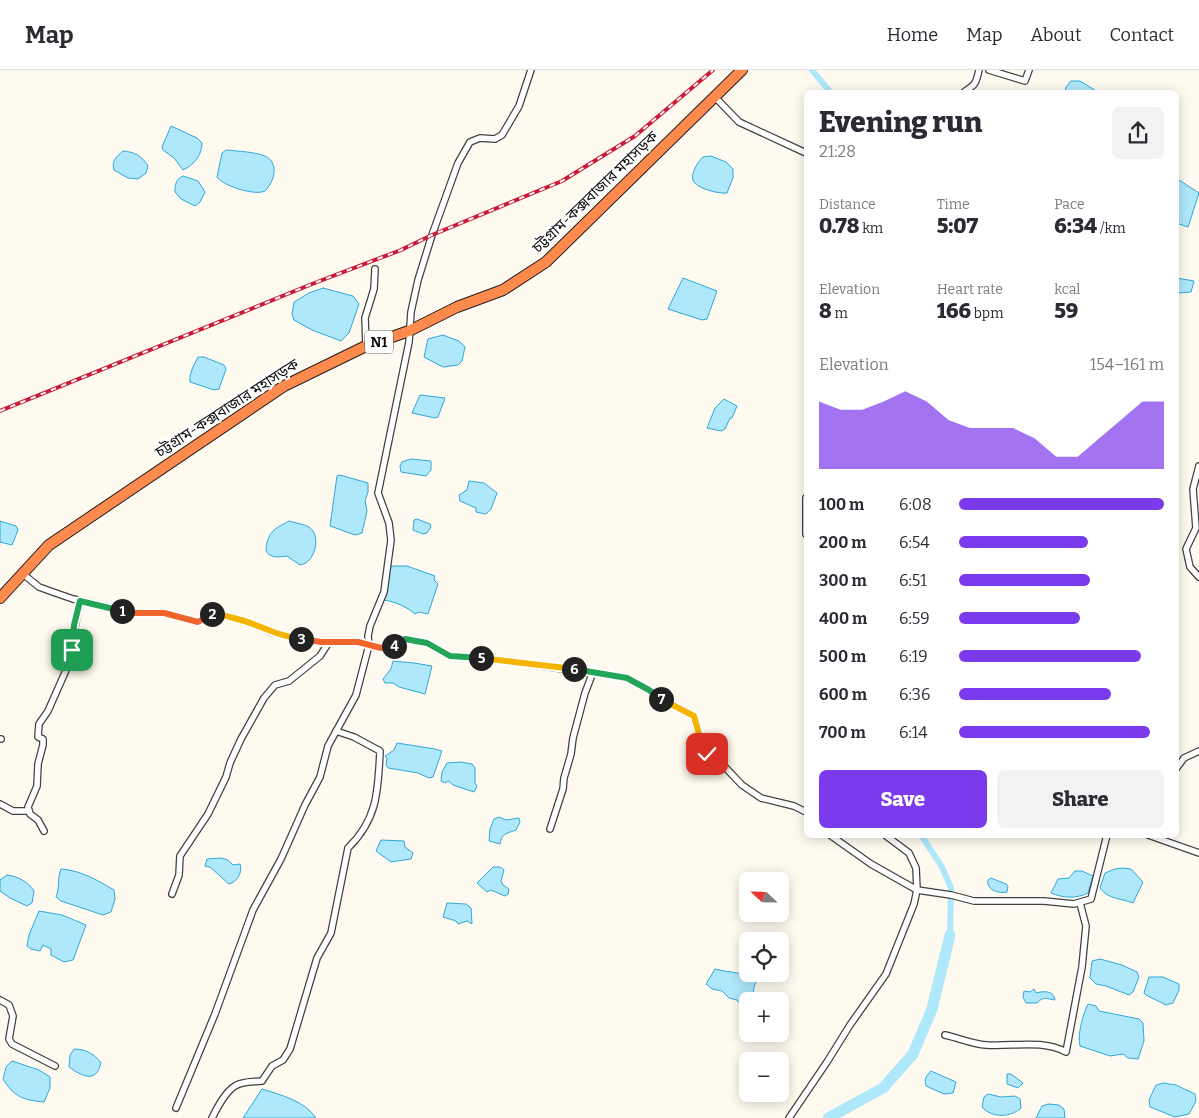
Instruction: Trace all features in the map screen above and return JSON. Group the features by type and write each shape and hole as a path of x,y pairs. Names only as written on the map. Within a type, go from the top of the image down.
{"highway":[{"name":"চট্টগ্রাম-কক্সবাজার মহাসড়ক","path":"0,598 49,546 247,409 284,386 366,346 409,331 457,307 503,290 546,262 742,70"}],"street":[{"path":"176,1108 205,1038 253,910 281,858 320,777 328,746 356,694 369,645 370,626 384,592 391,540 389,523 378,493 407,350 411,312 418,280 432,234 458,163 473,140 495,139 502,136 527,87 532,70"},
{"path":"968,90 976,83 979,70"},
{"path":"989,70 1025,81 1029,70"},
{"path":"714,96 739,122 804,152"},
{"path":"366,346 365,318 374,289 375,269"},
{"path":"1199,466 1193,489 1196,528 1186,549 1190,567 1199,577"},
{"path":"23,574 39,587 80,601 129,612 164,613 198,622 215,613 288,637 329,642 358,642 388,648 395,646 405,639 427,643 450,656 492,659 627,678 694,716 707,754 722,764 742,785 760,798 794,806 804,811"},
{"path":"44,831 38,820 30,814 28,807 37,786 39,756 43,745 43,739 38,735 39,724 48,711 67,668 80,601"},
{"path":"172,894 180,875 180,856 208,814 226,777 241,739 264,698 275,685 288,681 320,656 329,642"},
{"path":"550,829 563,790 573,738 585,693 593,672"},
{"path":"212,1118 235,1085 262,1081 272,1066 283,1060 290,1049 317,958 331,933 348,848 357,839 374,811 380,752 354,737 336,731"},
{"path":"1179,765 1184,758 1199,751"},
{"path":"0,804 13,810 29,811"},
{"path":"834,838 871,864 917,890 951,895 974,901 1044,901 1074,904 1092,899 1106,838"},
{"path":"788,1118 886,974 914,904 917,890 916,868 909,853 889,838"},
{"path":"1162,838 1199,853"},
{"path":"945,1035 987,1046 1054,1046 1066,1052 1082,966 1086,926 1080,903"},
{"path":"0,1000 9,1005 13,1016 9,1039 12,1044 55,1066"}],"water":[{"path":"1071,81 1080,81 1095,90 1065,90"},
{"path":"171,126 197,138 202,143 201,152 197,159 183,170 162,147"},
{"path":"226,150 257,154 270,159 273,163 274,173 271,183 265,191 254,192 240,189 226,184 217,177 222,153"},
{"path":"123,151 131,152 141,157 148,166 146,173 138,179 128,178 114,170 114,161"},
{"path":"711,156 726,162 733,169 733,178 727,193 705,189 694,182 695,169 701,159"},
{"path":"183,176 198,181 205,192 200,202 195,206 181,199 175,192 176,182"},
{"path":"1179,180 1199,193 1188,227 1179,224"},
{"path":"683,278 717,291 707,319 702,320 668,309"},
{"path":"1179,278 1194,281 1191,292 1179,293"},
{"path":"323,288 353,296 359,304 349,333 341,341 312,330 294,320 292,314 294,302 309,293"},
{"path":"443,335 459,341 465,347 462,361 458,365 443,367 424,357 428,339"},
{"path":"198,357 204,357 224,365 226,369 219,389 214,390 190,382 191,372"},
{"path":"420,395 445,398 438,417 412,413"},
{"path":"724,399 737,406 732,418 730,418 725,429 721,431 707,428 715,408"},
{"path":"411,459 431,461 431,470 426,476 401,472 400,466 402,462"},
{"path":"340,475 368,483 365,501 367,511 362,533 355,535 330,526 337,476"},
{"path":"469,481 484,483 497,493 491,509 486,514 476,512 476,508 460,501 459,495 467,490"},
{"path":"417,519 430,524 431,527 427,533 423,534 413,530 414,520"},
{"path":"0,521 16,526 18,530 12,545 0,542"},
{"path":"289,521 309,527 315,536 316,542 313,554 310,559 300,565 287,556 273,556 266,551 268,539 272,532"},
{"path":"407,566 435,576 434,580 438,584 428,614 419,612 415,614 401,605 384,600 390,567"},
{"path":"393,661 432,666 425,694 399,687 393,683 385,683 383,679 391,669"},
{"path":"397,743 442,751 433,777 429,778 418,773 388,768 385,756 394,750"},
{"path":"461,762 472,764 475,768 475,783 477,786 474,792 453,785 449,781 445,783 441,781 442,772 447,763"},
{"path":"499,817 506,820 519,818 520,822 516,830 503,836 500,844 489,841 490,829 494,819"},
{"path":"381,840 404,841 405,847 413,853 411,859 391,862 376,851"},
{"path":"221,858 228,860 233,865 240,864 241,867 239,876 229,884 210,867 205,866 207,859"},
{"path":"493,867 500,867 504,870 501,881 509,889 508,894 505,896 491,890 487,892 477,883"},
{"path":"1123,868 1131,869 1143,882 1133,903 1111,897 1100,888 1105,873"},
{"path":"61,869 82,873 114,890 115,899 111,912 103,915 61,901 56,897"},
{"path":"1075,871 1082,871 1093,876 1088,893 1070,897 1051,893 1058,879 1069,878"},
{"path":"7,875 22,880 29,885 34,891 32,903 27,906 0,891 0,880"},
{"path":"991,878 1006,884 1008,886 1007,892 997,892 991,889 988,880"},
{"path":"447,903 466,904 471,908 472,924 467,921 458,924 456,921 443,917"},
{"path":"39,911 62,915 86,925 73,960 64,962 51,955 51,949 43,945 40,951 27,946 29,935"},
{"path":"1100,959 1122,965 1137,972 1139,977 1133,992 1129,995 1096,984 1090,978 1092,961"},
{"path":"715,969 739,974 739,982 756,982 753,992 739,992 739,1003 737,1000 729,998 722,991 712,989 706,984"},
{"path":"1149,977 1163,977 1179,984 1179,990 1173,1003 1166,1005 1144,993"},
{"path":"1034,989 1036,993 1045,992 1052,994 1055,1000 1045,998 1037,1003 1026,1003 1023,997 1024,991 1030,992"},
{"path":"1088,1004 1096,1006 1099,1011 1139,1019 1143,1023 1144,1041 1138,1059 1128,1058 1123,1054 1110,1056 1080,1046 1081,1025"},
{"path":"74,1049 89,1053 99,1060 101,1063 96,1074 92,1076 84,1075 69,1067 70,1055"},
{"path":"12,1061 39,1070 50,1077 50,1088 44,1102 25,1099 15,1094 7,1085 3,1079 6,1067"},
{"path":"931,1071 956,1082 953,1093 944,1094 926,1086 926,1078"},
{"path":"1007,1074 1011,1074 1023,1083 1018,1088 1007,1084"},
{"path":"1164,1083 1176,1085 1195,1094 1196,1101 1189,1114 1175,1117 1150,1107 1149,1100 1156,1085"},
{"path":"262,1089 285,1096 299,1103 306,1107 316,1118 243,1118"},
{"path":"988,1094 1001,1097 1015,1096 1020,1099 1021,1108 1012,1114 1006,1115 996,1115 986,1111 982,1107 984,1097"},
{"path":"1048,1104 1059,1105 1064,1109 1065,1118 1036,1118 1042,1106"}],"waterway":[{"path":"812,70 828,90"},
{"path":"923,838 942,867 951,888 950,935"},
{"path":"828,1118 883,1088 913,1054 932,1009 950,935"}],"railway":[{"path":"0,411 312,284 401,250 432,235 562,181 635,136 713,70"}],"route":[{"path":"72,650 74,625 80,601 129,612 164,613 198,622 202,618 215,613 288,637 321,642 358,642 373,647 388,648 395,646 405,639 427,643 450,656 492,659 627,678 694,716 707,754"}]}
